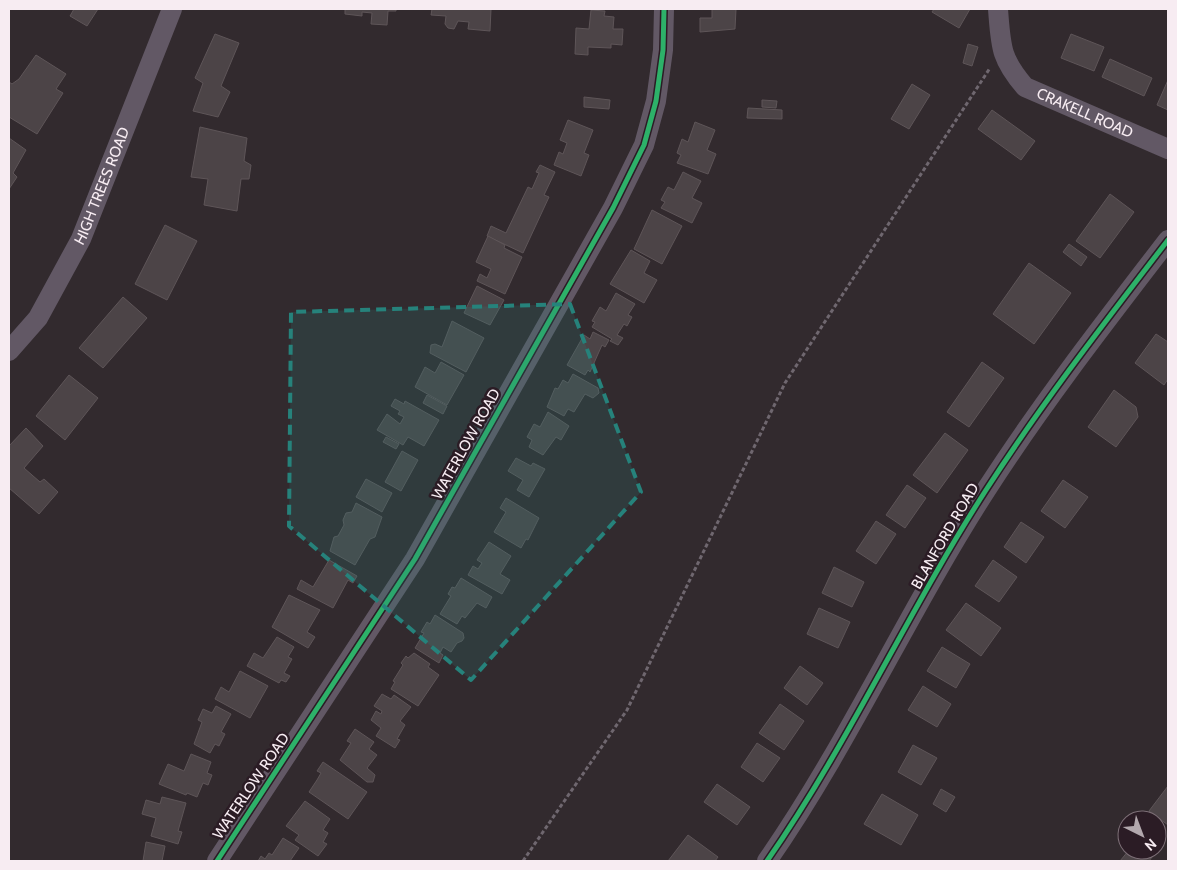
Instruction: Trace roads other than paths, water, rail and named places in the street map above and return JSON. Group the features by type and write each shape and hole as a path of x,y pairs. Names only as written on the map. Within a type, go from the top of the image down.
{"street":[{"name":"HIGH TREES ROAD","path":"9,351 38,318 80,239 172,9"},
{"name":"WATERLOW ROAD","path":"217,861 415,559 613,208 644,145 656,101 663,50 664,9"},
{"name":"CRAKELL ROAD","path":"998,9 1002,51 1010,70 1025,87 1168,149"},
{"name":"BLANFORD ROAD","path":"767,861 805,806 985,491 1090,340 1168,240"}]}
